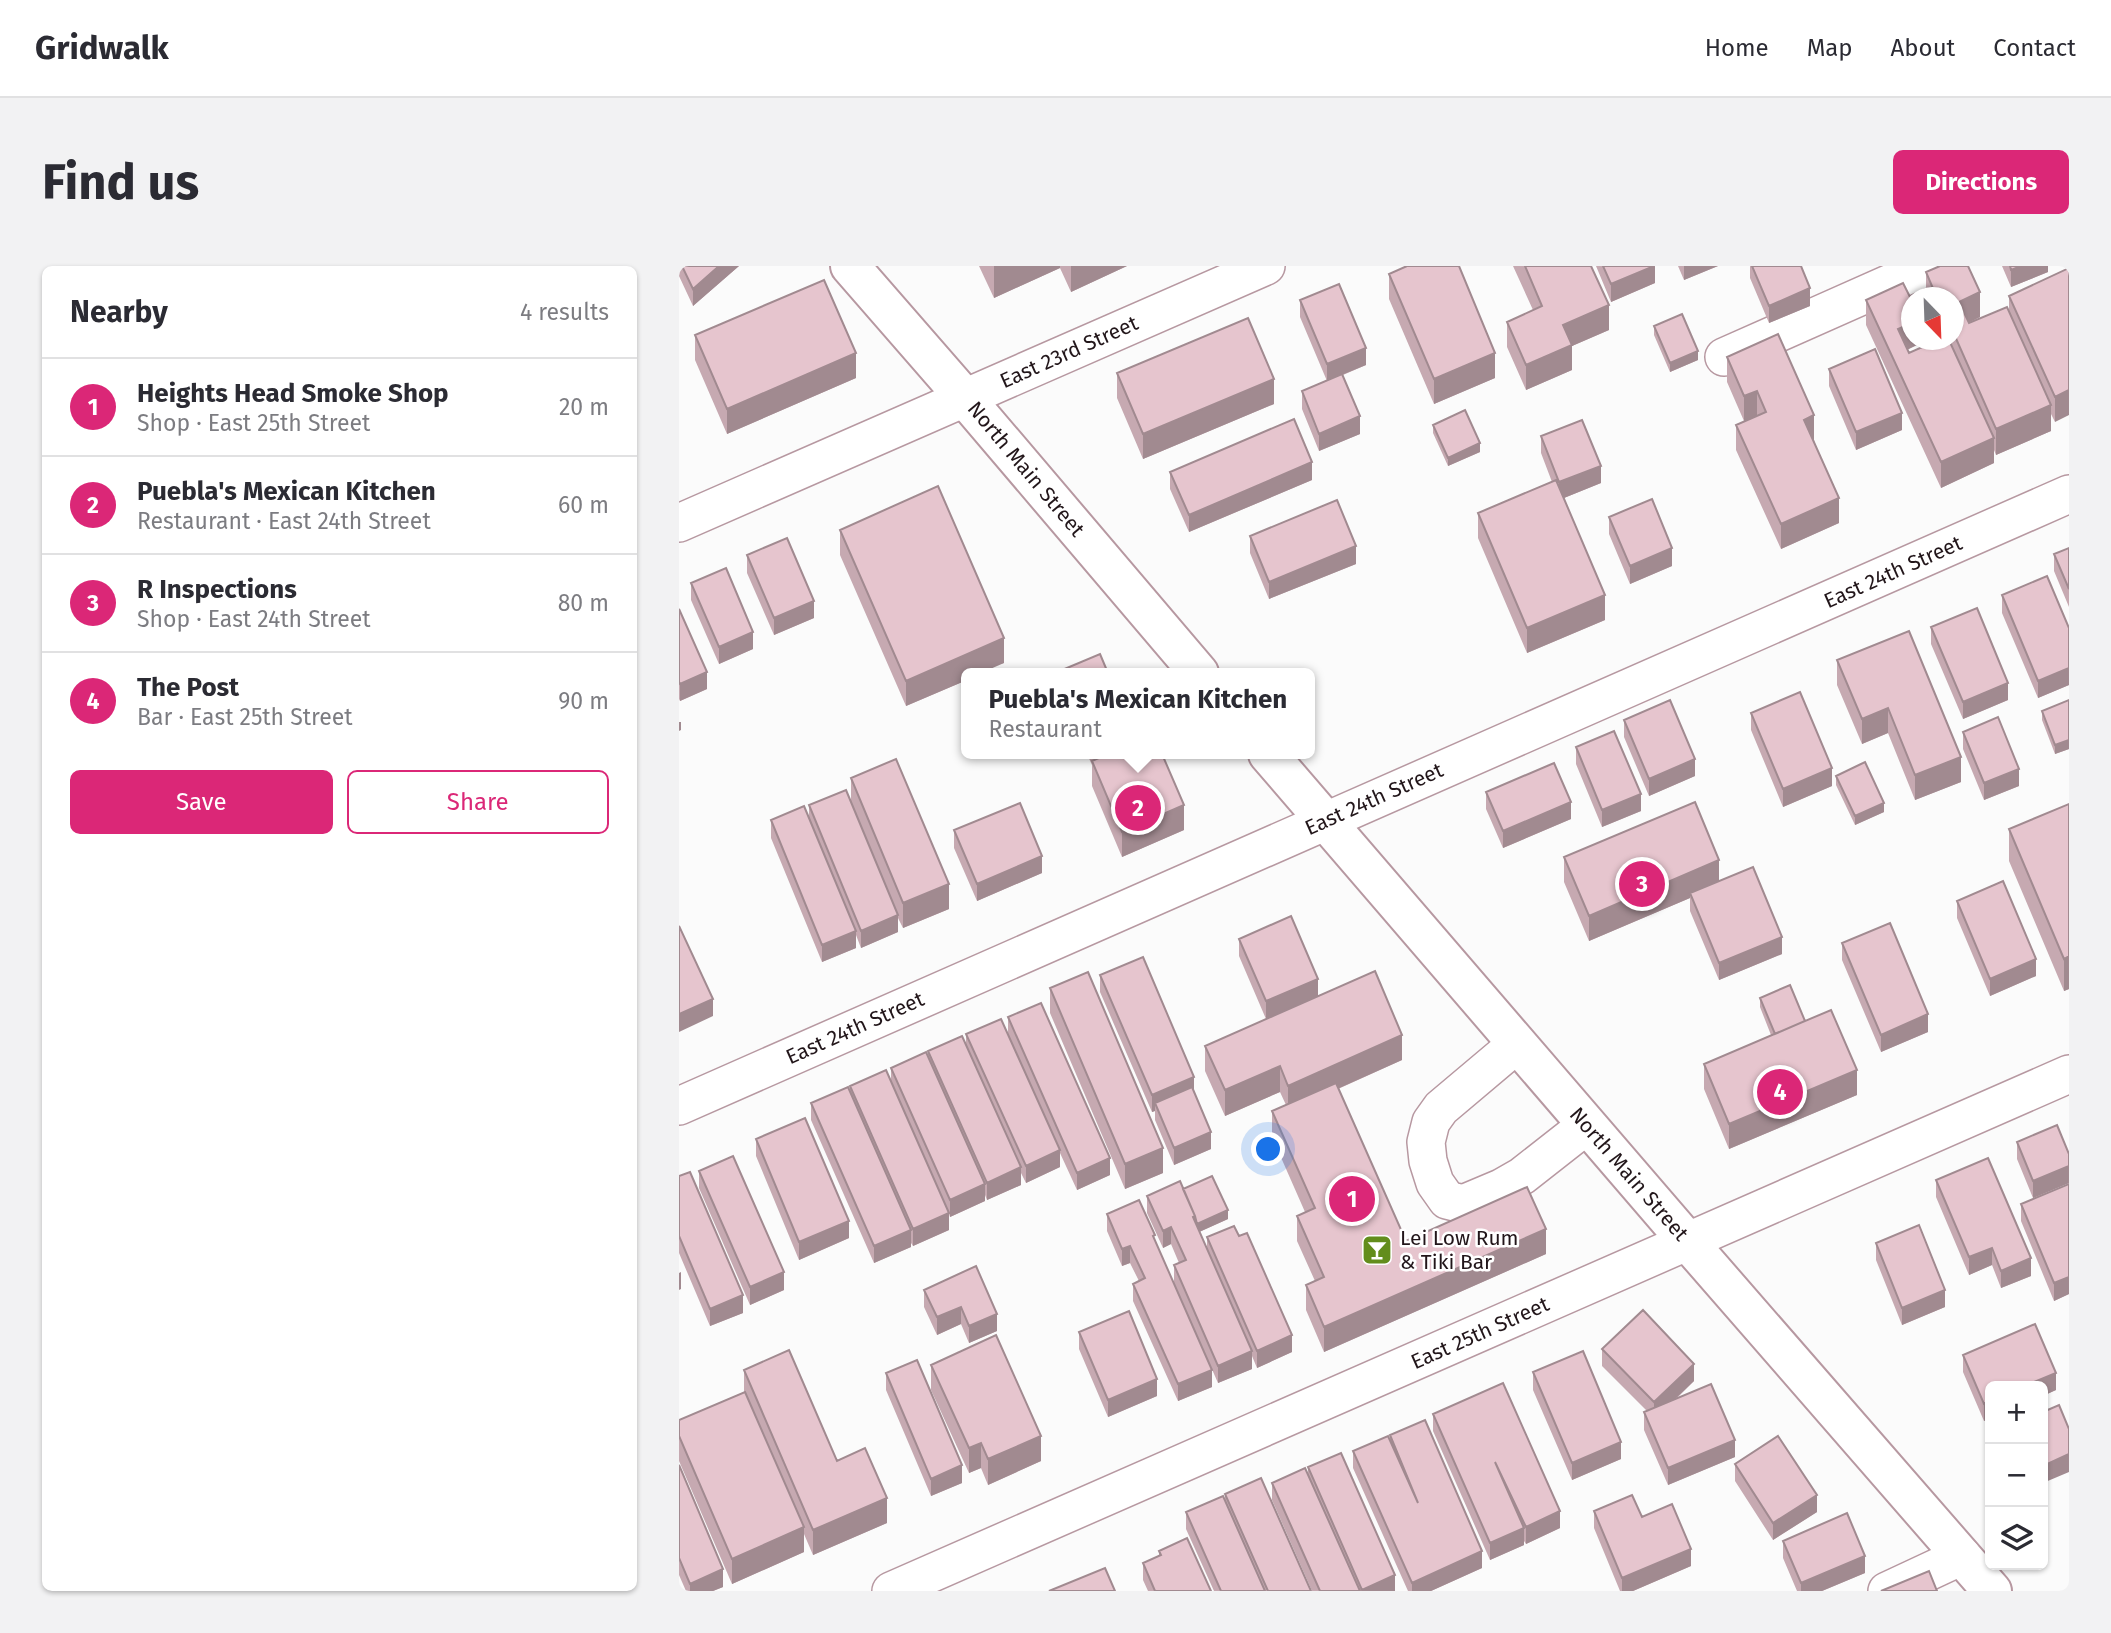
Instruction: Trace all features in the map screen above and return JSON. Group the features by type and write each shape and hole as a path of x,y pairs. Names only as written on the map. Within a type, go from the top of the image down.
{"main road":[{"name":"North Main Street","path":"849,266 1195,668"},
{"name":"North Main Street","path":"1272,759 1992,1591"}],"street":[{"name":"East 23rd Street","path":"679,523 1266,266"},
{"path":"1724,357 1929,266"},
{"name":"East 24th Street","path":"679,1106 2069,494"},
{"path":"1517,1044 1441,1108 1431,1122 1426,1142 1428,1161 1435,1183 1447,1200 1463,1204 1501,1188 1522,1176 1587,1125"},
{"name":"East 25th Street","path":"891,1591 2069,1074"},
{"path":"1887,1591 1962,1556"}],"building":[{"path":"682,266 719,266 693,289"},
{"path":"1407,266 1459,266 1495,353 1434,379 1389,274"},
{"path":"1525,266 1591,266 1609,305 1563,325 1572,345 1526,365 1507,322 1542,306"},
{"path":"1603,266 1654,266 1611,284"},
{"path":"1752,266 1801,266 1810,288 1769,306"},
{"path":"1940,266 1968,266 1980,292 1964,300 1964,287 1932,287 1926,272"},
{"path":"2069,268 2069,390 2055,397 2009,296"},
{"path":"824,280 856,353 727,409 695,335"},
{"path":"1903,283 1905,287 1901,287 1901,328 1898,329 1901,350 1908,350 1909,353 1916,350 1954,350 1994,438 1941,462 1866,300"},
{"path":"1339,284 1366,348 1327,364 1300,300"},
{"path":"2007,307 2051,405 1996,429 1961,350 1964,350 1964,312 1969,323"},
{"path":"1682,314 1698,351 1670,363 1654,326"},
{"path":"1248,318 1274,379 1143,434 1117,373"},
{"path":"1778,334 1814,415 1804,420 1839,498 1781,524 1736,425 1766,412 1757,391 1744,396 1727,357"},
{"path":"1875,349 1902,413 1856,432 1829,369"},
{"path":"1342,374 1360,416 1319,434 1302,391"},
{"path":"1465,410 1480,443 1448,458 1433,425"},
{"path":"1294,419 1312,462 1189,515 1170,472"},
{"path":"1582,420 1601,466 1559,482 1541,436"},
{"path":"1556,480 1605,595 1527,628 1478,513"},
{"path":"938,486 1004,638 906,681 840,530"},
{"path":"1652,499 1672,548 1630,566 1609,517"},
{"path":"1337,500 1356,546 1269,582 1250,536"},
{"path":"787,538 814,601 774,618 747,555"},
{"path":"2069,548 2069,589 2054,554"},
{"path":"726,568 753,632 719,647 691,583"},
{"path":"2047,576 2069,628 2069,668 2038,681 2002,595"},
{"path":"1977,608 2008,683 1963,702 1931,627"},
{"path":"679,609 707,672 680,684 679,682"},
{"path":"1909,631 1961,757 1915,775 1888,708 1862,719 1837,660"},
{"path":"1100,654 1106,668 1067,668"},
{"path":"1800,692 1832,768 1783,789 1751,713"},
{"path":"1670,700 1695,759 1649,779 1624,720"},
{"path":"2069,700 2069,740 2055,745 2042,711"},
{"path":"1998,717 2019,769 1984,783 1963,732"},
{"path":"1614,731 1641,794 1602,810 1576,747"},
{"path":"896,759 949,884 903,903 851,778"},
{"path":"1164,759 1184,805 1122,832 1092,761"},
{"path":"1865,762 1884,803 1855,816 1836,776"},
{"path":"1554,763 1571,802 1503,831 1486,792"},
{"path":"846,790 898,915 861,931 809,805"},
{"path":"1695,802 1719,860 1589,916 1564,857"},
{"path":"1020,803 1042,856 977,884 954,830"},
{"path":"2069,804 2069,956 2064,959 2009,829"},
{"path":"804,806 856,931 822,945 771,820"},
{"path":"1753,867 1782,937 1719,963 1690,893"},
{"path":"2003,881 2036,959 1990,979 1957,901"},
{"path":"1291,916 1318,979 1266,1001 1239,939"},
{"path":"1890,923 1928,1014 1881,1035 1842,943"},
{"path":"679,926 713,999 679,1014"},
{"path":"1143,957 1194,1077 1152,1095 1100,975"},
{"path":"1375,971 1402,1035 1288,1086 1280,1066 1225,1090 1205,1046"},
{"path":"1088,972 1163,1148 1125,1164 1050,988"},
{"path":"1790,985 1805,1021 1775,1034 1760,998"},
{"path":"1041,1003 1110,1158 1077,1173 1008,1017"},
{"path":"1831,1010 1857,1070 1729,1124 1704,1064"},
{"path":"1001,1019 1060,1150 1026,1166 966,1034"},
{"path":"962,1036 1021,1167 987,1183 928,1051"},
{"path":"926,1052 985,1184 950,1200 891,1068"},
{"path":"886,1070 949,1213 913,1229 850,1086"},
{"path":"1336,1083 1406,1241 1527,1187 1546,1229 1324,1327 1306,1285 1324,1277 1297,1216 1315,1208 1272,1111"},
{"path":"848,1087 911,1230 874,1246 811,1103"},
{"path":"1192,1087 1211,1132 1174,1148 1155,1103"},
{"path":"805,1118 849,1221 799,1242 756,1139"},
{"path":"2057,1125 2069,1154 2069,1166 2033,1181 2017,1142"},
{"path":"733,1156 784,1272 750,1287 699,1171"},
{"path":"1988,1158 2031,1258 2001,1271 1992,1248 1969,1257 1936,1180"},
{"path":"690,1172 743,1295 710,1309 679,1236 679,1176"},
{"path":"1212,1176 1228,1210 1197,1224 1183,1189"},
{"path":"1180,1181 1252,1351 1218,1366 1174,1265 1186,1260 1171,1227 1163,1231 1147,1196"},
{"path":"2069,1184 2069,1277 2054,1283 2021,1204"},
{"path":"1139,1200 1212,1370 1178,1384 1133,1284 1145,1278 1130,1246 1122,1249 1107,1214"},
{"path":"1919,1225 1945,1290 1902,1308 1876,1243"},
{"path":"1234,1226 1239,1236 1247,1233 1292,1335 1257,1351 1207,1237"},
{"path":"976,1266 997,1314 969,1326 961,1307 937,1317 924,1290"},
{"path":"1643,1310 1694,1364 1654,1402 1602,1349"},
{"path":"1129,1311 1157,1379 1108,1400 1079,1332"},
{"path":"2035,1324 2056,1373 2036,1381 1985,1381 1984,1404 1963,1355"},
{"path":"996,1335 1041,1436 988,1459 981,1443 969,1448 931,1365"},
{"path":"789,1350 837,1461 865,1448 887,1498 813,1530 744,1370"},
{"path":"1583,1351 1621,1442 1572,1463 1533,1372"},
{"path":"917,1360 962,1465 931,1479 886,1373"},
{"path":"1503,1383 1560,1511 1526,1527 1495,1462 1524,1528 1490,1543 1433,1414"},
{"path":"1711,1384 1735,1440 1668,1468 1644,1412"},
{"path":"745,1392 804,1527 732,1559 679,1436 679,1420"},
{"path":"2059,1405 2069,1429 2069,1454 2048,1464 2048,1444 2048,1410"},
{"path":"1425,1420 1482,1551 1412,1583 1353,1451 1388,1436 1418,1503 1390,1435"},
{"path":"1778,1436 1817,1495 1773,1523 1735,1464"},
{"path":"1341,1453 1395,1575 1362,1590 1308,1467"},
{"path":"679,1465 723,1569 690,1584 679,1558"},
{"path":"1305,1468 1360,1591 1320,1591 1272,1483"},
{"path":"1261,1478 1311,1591 1268,1591 1225,1494"},
{"path":"1632,1495 1642,1517 1672,1504 1691,1549 1622,1578 1594,1511"},
{"path":"1223,1496 1265,1591 1221,1591 1186,1512"},
{"path":"1847,1513 1865,1556 1801,1583 1783,1541"},
{"path":"1187,1538 1211,1591 1155,1591 1143,1563 1161,1555 1159,1551"},
{"path":"1105,1568 1115,1591 1049,1591"},
{"path":"1929,1571 1937,1591 1881,1591"}],"place":[{"name":"Puebla's Mexican Kitchen","path":"1138,808"},
{"name":"R Inspections","path":"1642,884"},
{"name":"The Post","path":"1780,1092"},
{"name":"Heights Head Smoke Shop","path":"1352,1199"},
{"name":"Lei Low Rum & Tiki Bar","path":"1377,1250"}]}
